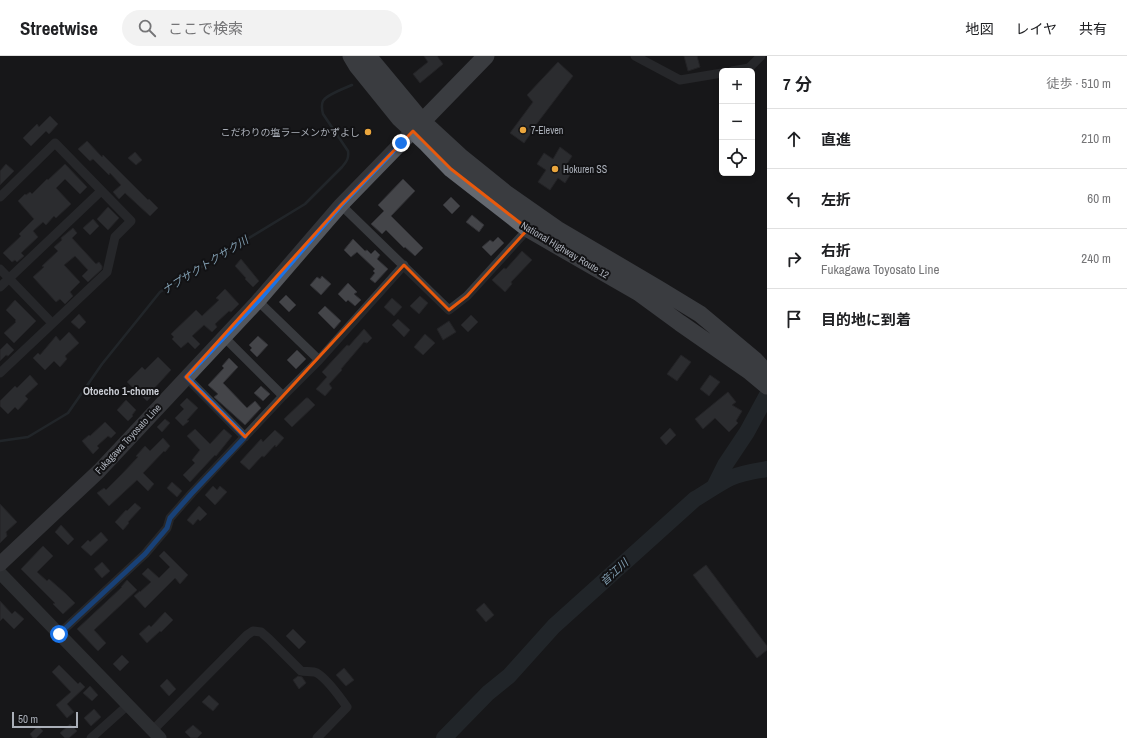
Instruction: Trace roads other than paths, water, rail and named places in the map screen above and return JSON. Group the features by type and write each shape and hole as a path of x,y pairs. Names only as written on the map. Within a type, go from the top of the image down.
{"highway":[{"name":"National Highway Route 12","path":"351,56 357,66 399,118 417,126 460,156 507,194 557,229 700,314 755,360 767,372"},
{"name":"National Highway Route 12","path":"368,56 417,126 451,169 528,229 639,293 749,371 767,386"},
{"path":"417,126 486,56"}],"main road":[{"name":"Fukagawa Toyosato Line","path":"0,564 99,471 258,301 341,205 417,126"}],"street":[{"path":"636,56 680,80 719,74"},
{"path":"749,68 761,56"},
{"path":"0,197 55,142 131,221 115,237 107,272 0,373"},
{"path":"0,287 101,191"},
{"path":"341,205 449,310 467,296 528,229"},
{"path":"59,634 145,554 167,528 170,518 192,493 319,360 404,265"},
{"path":"0,269 52,323"},
{"path":"258,301 319,360"},
{"path":"224,337 283,396"},
{"path":"186,377 245,437"},
{"path":"0,573 156,734 252,631 261,632 301,672 316,673 328,683 347,707 317,738"},
{"path":"91,738 128,705"}],"waterway":[{"name":"ナプサクトクサク川","path":"0,441 28,437 68,413 102,364 160,292 305,204 342,167 347,159 348,151 323,114 322,104 328,96 352,85"},
{"name":"音江川","path":"714,487 725,465 747,432 767,395"},
{"name":"音江川","path":"444,738 488,693 509,676 554,626 695,499 730,478 744,473 767,469"}],"place":[{"name":"7-Eleven","path":"523,130"},
{"name":"こだわりの塩ラーメンかずよし","path":"368,132"},
{"name":"Hokuren SS","path":"555,169"}],"district":[{"name":"Otoecho 1-chome","path":"121,391"}]}
